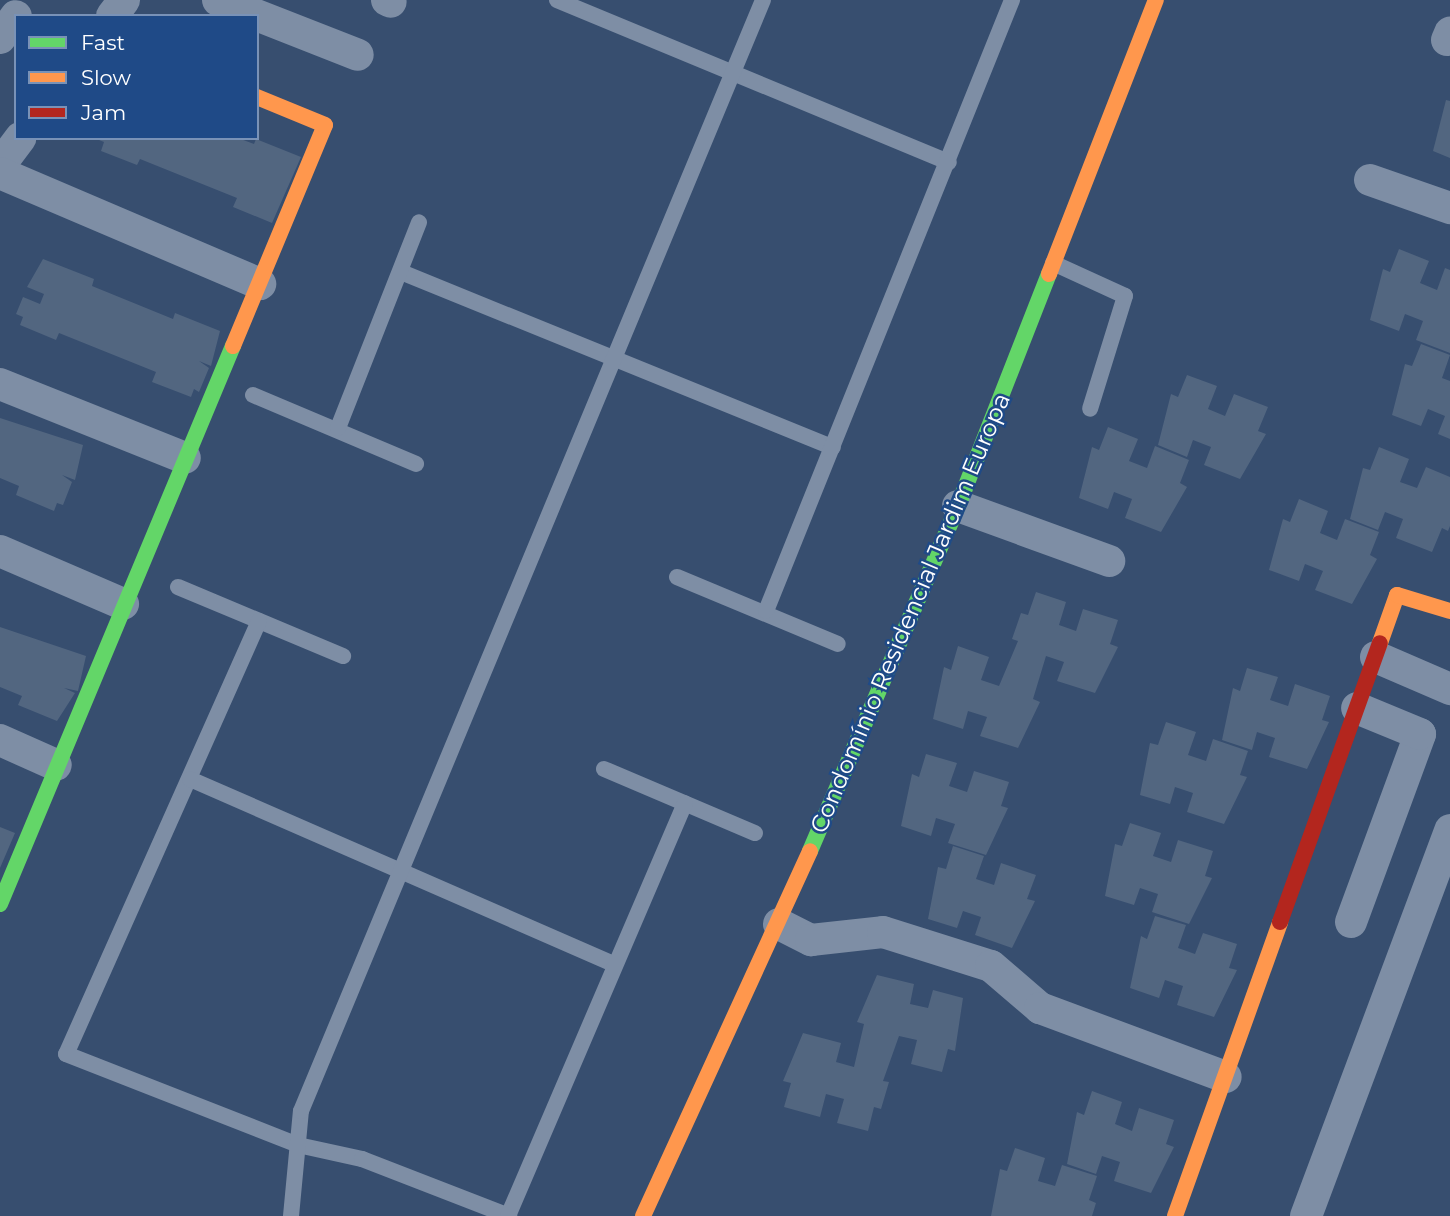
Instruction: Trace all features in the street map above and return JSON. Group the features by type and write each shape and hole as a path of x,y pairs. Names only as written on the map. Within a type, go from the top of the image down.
{"street":[{"path":"16,14 27,0"},
{"path":"218,0 254,14"},
{"name":"Condomínio Residencial Jardim Europa","path":"643,1216 779,924 958,506 1156,0"},
{"path":"259,16 358,55"},
{"path":"0,904 325,125 259,98"},
{"path":"0,165 19,140"},
{"path":"0,173 260,284"},
{"path":"1370,180 1450,208"},
{"path":"0,384 185,458"},
{"path":"958,506 1109,561"},
{"path":"0,551 123,604"},
{"path":"1175,1216 1397,595 1450,611"},
{"path":"1376,657 1450,689"},
{"path":"1351,922 1420,734 1357,708"},
{"path":"0,740 56,765"},
{"path":"1306,1216 1450,830"},
{"path":"779,924 811,940 883,932 991,967 1040,1008 1226,1077"}],"lane":[{"path":"557,0 734,70 948,162"},
{"path":"291,1216 301,1111 617,359 764,0"},
{"path":"766,611 1012,0"},
{"path":"338,428 419,222"},
{"path":"1053,262 1125,296 1090,409"},
{"path":"401,272 832,447"},
{"path":"253,396 338,428 416,464"},
{"path":"677,577 766,611 838,644"},
{"path":"177,587 343,656"},
{"path":"259,621 66,1054 298,1146 362,1159 509,1216 614,964 685,803"},
{"path":"604,769 755,833"},
{"path":"190,779 404,870 614,964"}],"building":[{"path":"1446,100 1450,101 1450,158 1433,151"},
{"path":"99,140 243,140 254,144 258,140 301,157 272,223 233,207 237,198 140,159 137,165 101,151 104,142"},
{"path":"1399,249 1429,261 1420,283 1437,290 1445,268 1450,270 1450,353 1416,340 1423,321 1405,314 1399,331 1370,320 1383,269 1390,272"},
{"path":"43,259 94,279 92,286 173,319 175,313 220,331 211,366 199,361 209,368 199,392 194,389 191,397 152,382 156,372 59,333 56,340 20,325 23,317 16,314 23,297 40,304 44,294 27,287"},
{"path":"1421,344 1450,355 1442,378 1450,381 1450,439 1438,434 1445,416 1428,409 1421,426 1392,415 1405,364 1412,366"},
{"path":"1187,375 1217,386 1208,409 1225,416 1234,394 1268,407 1258,431 1266,434 1240,479 1204,465 1211,447 1193,440 1187,457 1158,445 1171,394 1178,397"},
{"path":"0,418 83,445 75,480 62,475 72,482 63,505 57,503 54,511 16,495 19,486 0,478"},
{"path":"1108,427 1138,439 1129,461 1147,468 1155,446 1189,460 1180,483 1187,487 1161,532 1125,518 1132,499 1114,492 1108,509 1079,498 1092,447 1099,450"},
{"path":"1379,447 1409,459 1400,482 1417,488 1426,467 1450,477 1450,526 1448,531 1442,528 1432,552 1396,538 1403,519 1385,512 1378,530 1350,519 1363,468 1370,470"},
{"path":"1299,499 1328,511 1320,533 1337,540 1345,519 1379,532 1370,555 1377,559 1352,604 1315,590 1323,571 1305,564 1299,581 1269,570 1283,519 1290,522"},
{"path":"1036,592 1066,602 1059,625 1076,631 1083,609 1118,620 1110,644 1118,647 1095,693 1057,681 1064,662 1046,656 1033,699 1040,702 1018,748 980,736 987,717 968,711 963,729 933,719 944,667 951,670 958,646 989,657 981,680 999,686 1018,641 1012,639 1021,613 1028,615"},
{"path":"0,627 86,656 78,691 64,688 75,693 57,721 18,705 22,696 0,687"},
{"path":"1247,668 1278,677 1270,700 1288,706 1295,684 1330,696 1322,720 1329,722 1307,769 1269,757 1275,738 1257,732 1252,750 1222,740 1233,688 1240,691"},
{"path":"1166,722 1196,732 1188,755 1206,761 1213,739 1248,751 1240,775 1247,777 1224,824 1187,812 1193,793 1175,787 1170,804 1140,795 1150,743 1158,745"},
{"path":"926,754 957,763 949,786 967,792 974,771 1009,782 1001,806 1008,808 986,855 948,843 955,824 936,818 931,836 901,826 912,774 919,777"},
{"path":"1130,823 1161,833 1153,856 1171,862 1178,840 1213,851 1205,876 1212,878 1189,924 1152,912 1158,894 1140,888 1134,905 1105,896 1115,844 1122,846"},
{"path":"0,827 15,833 0,868"},
{"path":"953,846 984,856 976,879 994,885 1001,863 1036,875 1027,899 1035,901 1012,948 975,935 981,917 963,911 957,928 928,919 938,867 946,869"},
{"path":"1155,916 1186,925 1178,948 1195,954 1203,933 1237,944 1229,968 1237,970 1214,1017 1177,1005 1183,986 1165,980 1159,998 1130,988 1141,936 1147,939"},
{"path":"877,975 914,984 910,1004 928,1008 933,990 963,998 955,1051 948,1049 942,1072 911,1064 917,1040 899,1036 883,1081 889,1082 881,1109 874,1107 868,1131 837,1123 844,1099 826,1094 820,1117 784,1107 791,1083 783,1081 803,1033 841,1043 836,1062 854,1067 864,1024 857,1022"},
{"path":"1092,1091 1122,1102 1115,1124 1132,1131 1139,1108 1174,1120 1166,1144 1174,1147 1151,1193 1114,1181 1120,1162 1102,1156 1096,1174 1067,1164 1077,1112 1084,1115"},
{"path":"1015,1148 1045,1158 1038,1181 1055,1186 1062,1165 1097,1176 1089,1200 1096,1203 1092,1216 991,1216 1000,1169 1007,1171"}],"traffic: fast":[{"path":"810,851 958,506 1049,274"},
{"path":"0,904 233,346"}],"traffic: slow":[{"path":"1049,274 1156,0"},
{"path":"233,346 325,125 259,98"},
{"path":"1380,643 1397,595 1450,611"},
{"path":"643,1216 810,851"},
{"path":"1175,1216 1280,922"}],"traffic: jam":[{"path":"1280,922 1380,643"}]}
